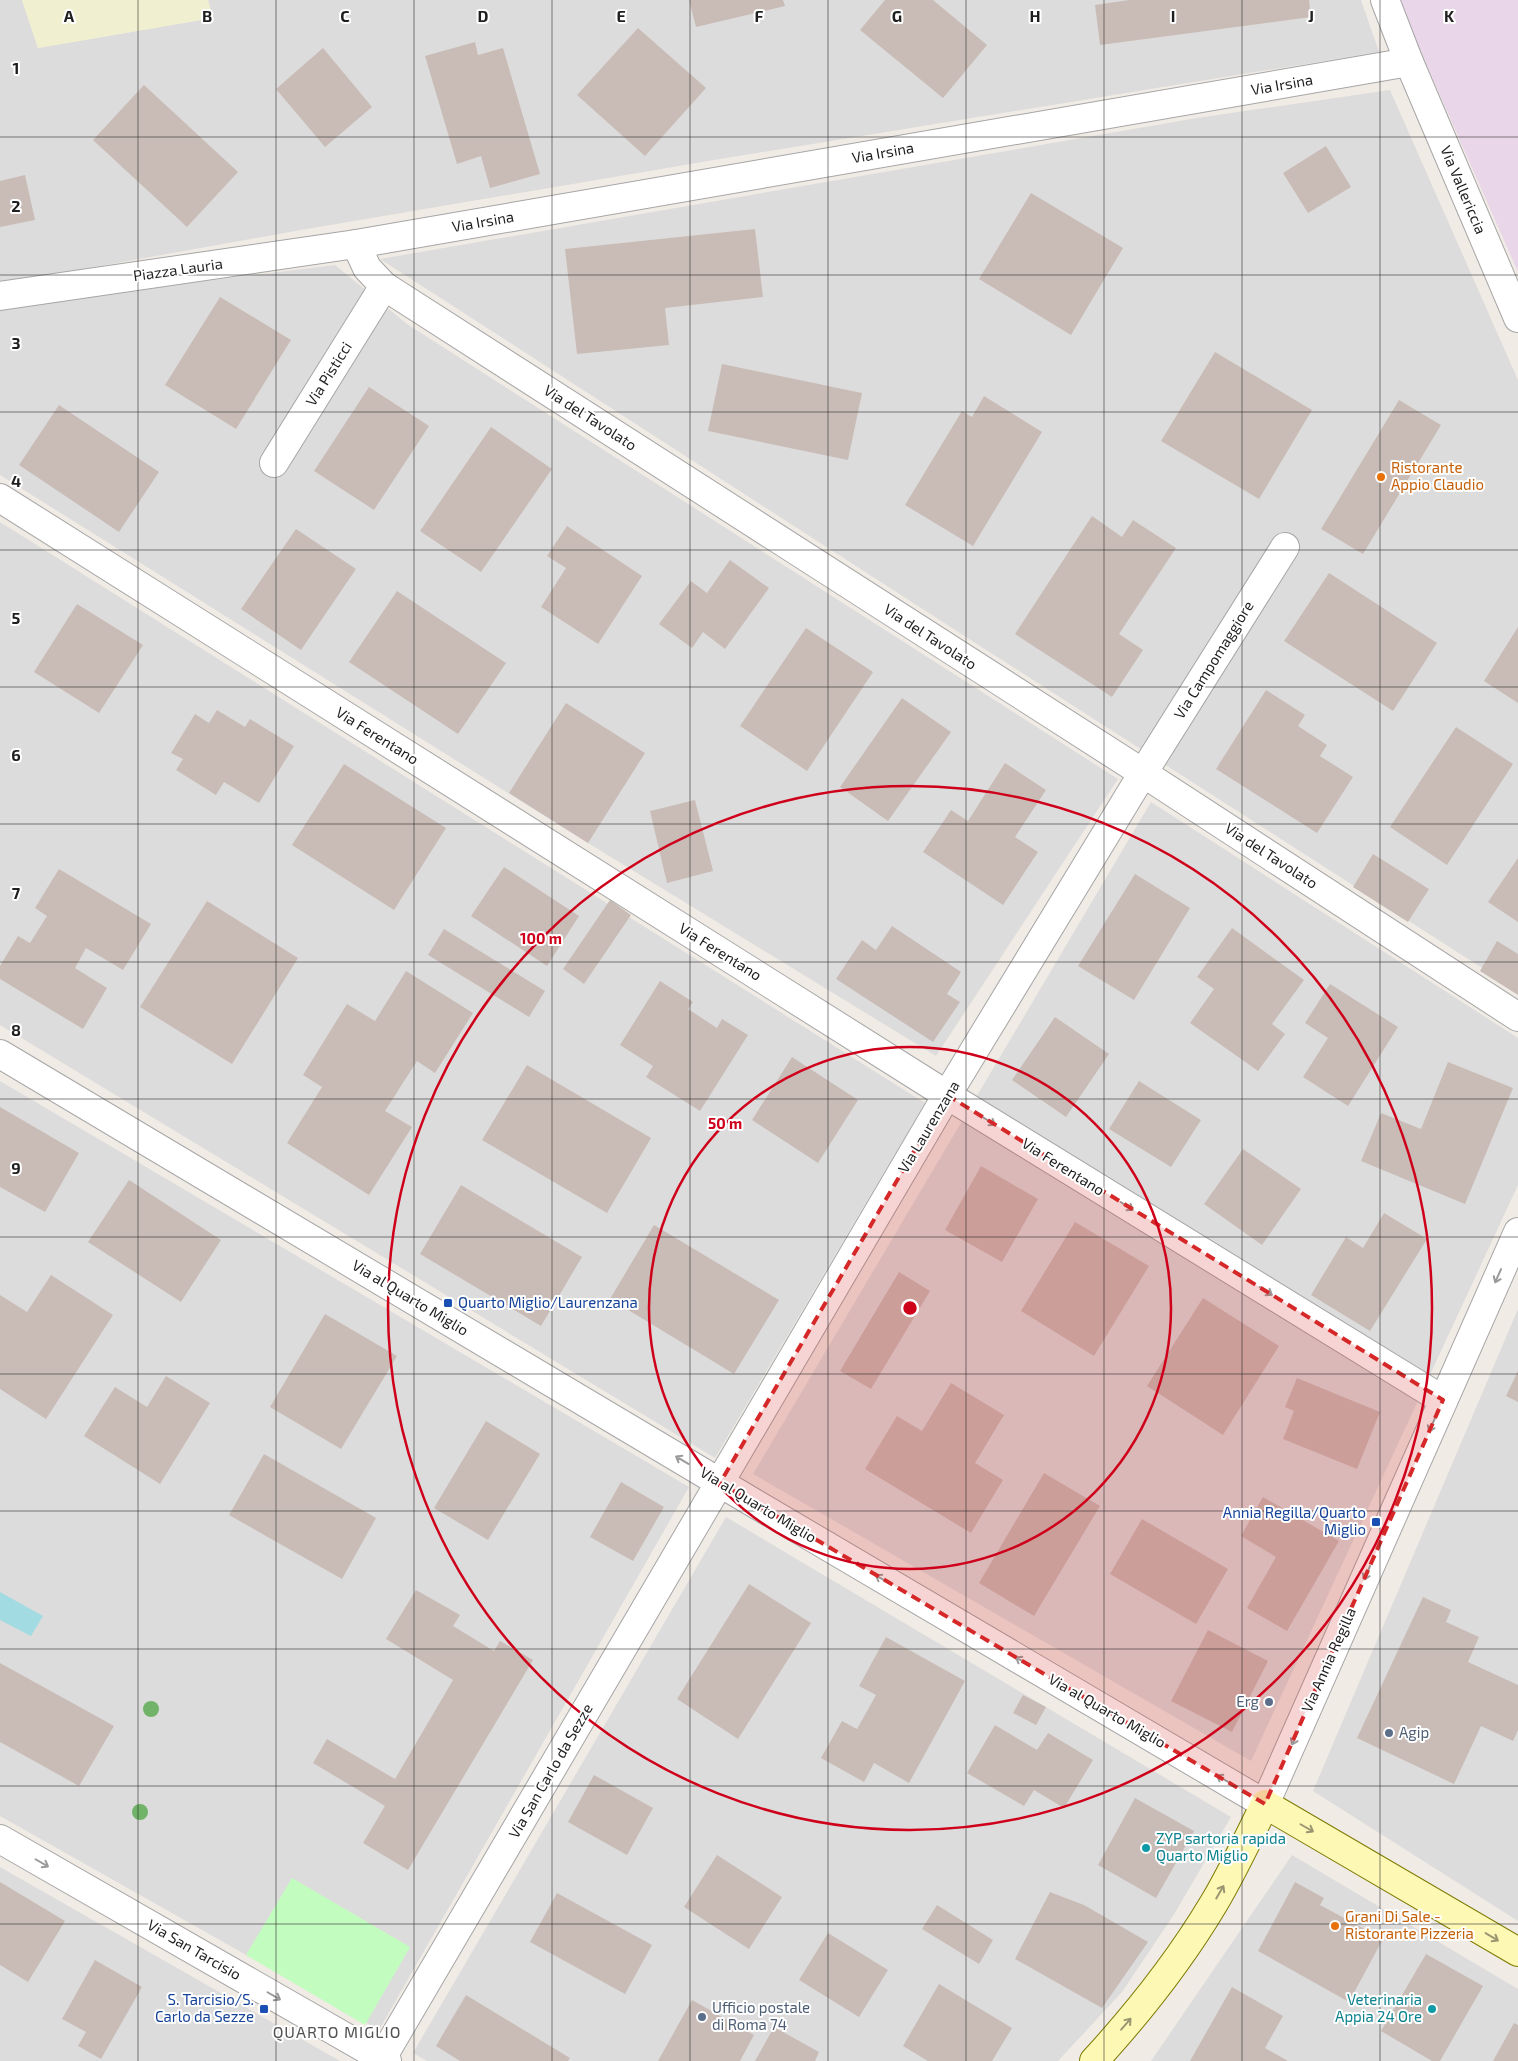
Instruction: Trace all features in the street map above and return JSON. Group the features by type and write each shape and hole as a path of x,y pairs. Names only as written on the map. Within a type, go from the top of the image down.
{"street":[{"name":"Via Vallericcia","path":"1385,0 1409,62 1518,318"},
{"name":"Via Irsina","path":"356,244 1409,62"},
{"name":"Via del Tavolato","path":"356,244 367,268 384,286 1143,773 1518,1017"},
{"name":"Piazza Lauria","path":"0,296 356,244"},
{"name":"Via Pisticci","path":"274,463 384,286"},
{"name":"Via Ferentano","path":"0,498 947,1096 1443,1400"},
{"name":"Via Campomaggiore","path":"1143,773 1285,547"},
{"name":"Via Laurenzana","path":"720,1483 947,1096 1143,773"},
{"name":"Via al Quarto Miglio","path":"0,1054 720,1483 1518,1952"},
{"name":"Via Annia Regilla","path":"1094,2061 1153,1992 1187,1947 1225,1884 1265,1804 1518,1232"},
{"name":"Via San Carlo da Sezze","path":"385,2060 720,1483"},
{"name":"Via San Tarcisio","path":"0,1839 385,2060"}],"highlighted area":[{"path":"947,1095 1443,1400 1265,1804 720,1483"}],"shaded area":[{"path":"0,0 22,0 38,48 212,18 208,0 1361,0 1379,52 720,159 301,230 0,284"},
{"path":"1398,0 1518,0 1518,272"},
{"path":"1390,90 1518,380 1518,991 380,259 1197,118"},
{"path":"335,265 407,324 1118,779 936,1056 588,843 0,475 0,306"},
{"path":"0,522 925,1103 715,1458 0,1025"},
{"path":"1151,802 1518,1038 1518,1185 1251,1761 753,1474"},
{"path":"0,1081 689,1487 379,2030 0,1816"},
{"path":"1518,1309 1518,1921 1313,1791"},
{"path":"726,1517 1231,1817 1173,1916 1122,1992 1058,2061 427,2061 413,2053"},
{"path":"1292,1855 1518,1989 1518,2061 1151,2061"},
{"path":"0,1867 340,2061 0,2061"}],"green space":[{"path":"22,0 208,0 213,18 38,48"},
{"path":"292,1878 410,1947 365,2025 246,1955"}],"water":[{"path":"0,1592 43,1616 31,1636 0,1620"}],"building":[{"path":"689,0 783,0 785,6 696,27"},
{"path":"885,0 933,0 987,45 943,98 860,30"},
{"path":"1129,0 1309,0 1311,17 1100,45 1095,5"},
{"path":"638,28 706,88 645,156 577,95"},
{"path":"475,42 478,55 503,48 540,174 490,188 481,156 457,164 425,56"},
{"path":"323,48 372,107 325,147 276,89"},
{"path":"144,85 238,172 187,227 93,140"},
{"path":"1326,146 1351,187 1308,213 1283,173"},
{"path":"25,175 35,220 0,227 0,181"},
{"path":"1031,193 1123,248 1071,335 979,279"},
{"path":"755,229 763,297 665,308 669,345 577,354 565,249"},
{"path":"220,297 291,340 236,429 165,385"},
{"path":"1215,352 1312,410 1259,499 1161,441"},
{"path":"722,364 862,393 848,460 708,431"},
{"path":"369,387 429,426 374,510 314,471"},
{"path":"984,396 1042,432 973,546 905,505 962,411 972,417"},
{"name":"Ristorante Appio Claudio","path":"1399,400 1441,425 1363,554 1321,529"},
{"path":"59,405 159,472 119,532 19,465"},
{"path":"491,427 552,469 481,572 420,531"},
{"path":"1092,516 1122,537 1133,520 1176,548 1119,634 1143,650 1112,697 1015,634"},
{"path":"567,526 642,576 598,644 541,607 566,568 547,556"},
{"path":"296,529 356,569 301,650 241,609"},
{"path":"730,560 769,588 725,649 703,632 692,648 659,624 691,581 707,593"},
{"path":"1329,573 1437,643 1393,711 1284,641"},
{"path":"397,591 506,663 458,734 349,662"},
{"path":"77,604 143,645 99,713 34,672"},
{"path":"1518,627 1518,703 1484,681"},
{"path":"806,628 873,672 807,771 740,726"},
{"path":"1266,690 1305,715 1298,726 1327,745 1320,756 1353,777 1317,833 1216,769"},
{"path":"902,698 951,732 888,821 840,787"},
{"path":"566,703 645,753 588,843 509,793"},
{"path":"217,710 245,727 250,719 294,746 259,803 224,782 216,795 176,770 183,759 171,753 195,714 209,723"},
{"path":"1456,727 1513,764 1447,865 1390,827"},
{"path":"1005,763 1046,790 1015,837 1038,852 1003,905 923,852 951,810 968,821"},
{"path":"344,764 446,828 394,910 292,845"},
{"path":"695,800 713,871 667,883 650,811"},
{"path":"1373,854 1429,889 1408,922 1353,887"},
{"path":"1518,858 1518,922 1488,902"},
{"path":"504,867 579,916 547,966 471,916"},
{"path":"59,869 151,924 123,970 86,948 75,968 107,988 83,1029 0,979 0,966 18,936 30,943 47,916 35,908"},
{"path":"1135,874 1190,908 1134,1000 1078,966"},
{"path":"610,900 631,915 584,984 563,969"},
{"path":"207,901 298,958 232,1064 140,1007"},
{"path":"892,926 961,972 947,994 960,1002 933,1042 836,979 862,940 876,950"},
{"path":"1232,928 1304,980 1272,1024 1285,1034 1258,1071 1190,1023 1214,989 1197,977"},
{"path":"444,929 545,991 529,1017 428,955"},
{"path":"1497,941 1518,954 1518,995 1480,971"},
{"path":"406,971 473,1013 435,1073 417,1061 385,1111 412,1127 369,1195 287,1143 322,1087 303,1075 347,1004 375,1021"},
{"path":"660,981 693,1002 688,1009 717,1028 722,1019 748,1035 700,1111 646,1077 653,1066 620,1045"},
{"path":"1330,984 1398,1027 1348,1106 1303,1077 1328,1038 1305,1023"},
{"path":"1055,1017 1109,1054 1066,1117 1012,1080"},
{"path":"792,1057 858,1100 818,1163 752,1120"},
{"path":"1448,1062 1513,1088 1465,1204 1361,1161 1381,1113 1421,1129"},
{"path":"527,1065 651,1138 607,1213 482,1140"},
{"path":"1139,1081 1201,1120 1171,1167 1109,1129"},
{"path":"0,1107 79,1153 45,1212 0,1187"},
{"path":"1243,1149 1301,1189 1262,1245 1204,1204"},
{"path":"981,1166 1038,1199 1002,1262 945,1230"},
{"path":"129,1180 221,1240 181,1302 88,1242"},
{"path":"461,1185 582,1257 541,1326 420,1254"},
{"path":"1384,1213 1427,1239 1370,1331 1311,1295 1346,1237 1363,1248"},
{"path":"1075,1222 1149,1266 1094,1356 1021,1311"},
{"path":"654,1225 779,1300 734,1374 610,1299"},
{"path":"899,1272 930,1291 871,1389 840,1371"},
{"path":"51,1275 113,1315 46,1419 0,1389 0,1295 27,1312"},
{"path":"1203,1298 1279,1346 1223,1435 1147,1386"},
{"path":"325,1314 397,1356 341,1449 270,1407"},
{"path":"1518,1371 1518,1402 1506,1396"},
{"path":"166,1376 210,1403 160,1484 84,1436 115,1387 147,1407"},
{"path":"1297,1378 1380,1412 1357,1469 1283,1439 1294,1411 1285,1407"},
{"path":"951,1383 1004,1415 975,1463 1003,1480 971,1533 865,1469 897,1416 922,1431"},
{"path":"486,1421 540,1454 488,1540 434,1508"},
{"path":"264,1454 376,1518 342,1579 229,1515"},
{"path":"1044,1473 1100,1506 1034,1616 979,1583"},
{"path":"621,1482 664,1507 633,1561 590,1537"},
{"path":"1263,1497 1339,1541 1287,1631 1247,1608 1276,1557 1241,1536"},
{"path":"1142,1519 1228,1569 1196,1624 1110,1574"},
{"path":"749,1584 811,1623 738,1739 677,1699"},
{"path":"416,1590 460,1615 453,1626 494,1651 500,1641 533,1660 408,1870 363,1843 385,1806 313,1763 327,1739 395,1779 453,1680 386,1639"},
{"path":"1423,1597 1451,1610 1446,1622 1479,1637 1468,1662 1518,1685 1518,1730 1513,1741 1481,1726 1454,1784 1357,1738"},
{"path":"1208,1630 1268,1661 1232,1732 1171,1701"},
{"path":"886,1637 965,1681 909,1783 874,1763 864,1782 821,1758 842,1721 857,1729 876,1695 859,1686"},
{"path":"0,1663 114,1726 79,1786 0,1742"},
{"path":"1023,1695 1046,1707 1036,1725 1013,1713"},
{"path":"995,1725 1037,1750 1048,1733 1093,1760 1064,1808 1034,1790 1024,1806 967,1773"},
{"path":"594,1775 653,1808 627,1855 568,1822"},
{"name":"ZYP sartoria rapida Quarto Miglio","path":"1135,1798 1194,1831 1156,1898 1098,1865"},
{"path":"717,1855 782,1897 749,1949 684,1907"},
{"path":"0,1882 65,1921 28,1982 0,1965"},
{"path":"1295,1882 1324,1898 1320,1905 1383,1939 1349,2002 1258,1951"},
{"path":"1050,1892 1084,1905 1148,1942 1102,2008 1015,1959"},
{"path":"557,1893 652,1945 625,1994 530,1942"},
{"path":"937,1905 993,1940 979,1964 922,1929"},
{"path":"828,1933 888,1970 859,2017 799,1980"},
{"name":"Veterinaria Appia 24 Ore","path":"1426,1954 1483,1986 1440,2061 1432,2061 1381,2031"},
{"path":"95,1960 142,1987 101,2059 78,2046 86,2032 62,2019"},
{"path":"939,1984 1012,2028 992,2061 928,2061 903,2046"},
{"path":"1232,1987 1283,2016 1265,2048 1288,2061 1190,2061"},
{"path":"466,1995 570,2058 568,2061 460,2061 436,2046"},
{"name":"Ufficio postale di Roma 74","path":"692,2000 754,2035 740,2061 658,2061"},
{"path":"1514,2023 1518,2025 1518,2061 1493,2061"},
{"path":"774,2027 819,2052 815,2061 755,2061"}],"place":[{"name":"Ristorante Appio Claudio","path":"1381,477"},
{"name":"Quarto Miglio/Laurenzana","path":"448,1303"},
{"name":"Annia Regilla/Quarto Miglio","path":"1376,1522"},
{"name":"Erg","path":"1269,1702"},
{"name":"Agip","path":"1389,1733"},
{"name":"ZYP sartoria rapida Quarto Miglio","path":"1146,1848"},
{"name":"Grani Di Sale - Ristorante Pizzeria","path":"1335,1926"},
{"name":"S. Tarcisio/S. Carlo da Sezze","path":"264,2009"},
{"name":"Veterinaria Appia 24 Ore","path":"1432,2009"},
{"name":"Ufficio postale di Roma 74","path":"702,2017"}],"district":[{"name":"QUARTO MIGLIO","path":"337,2032"}]}
